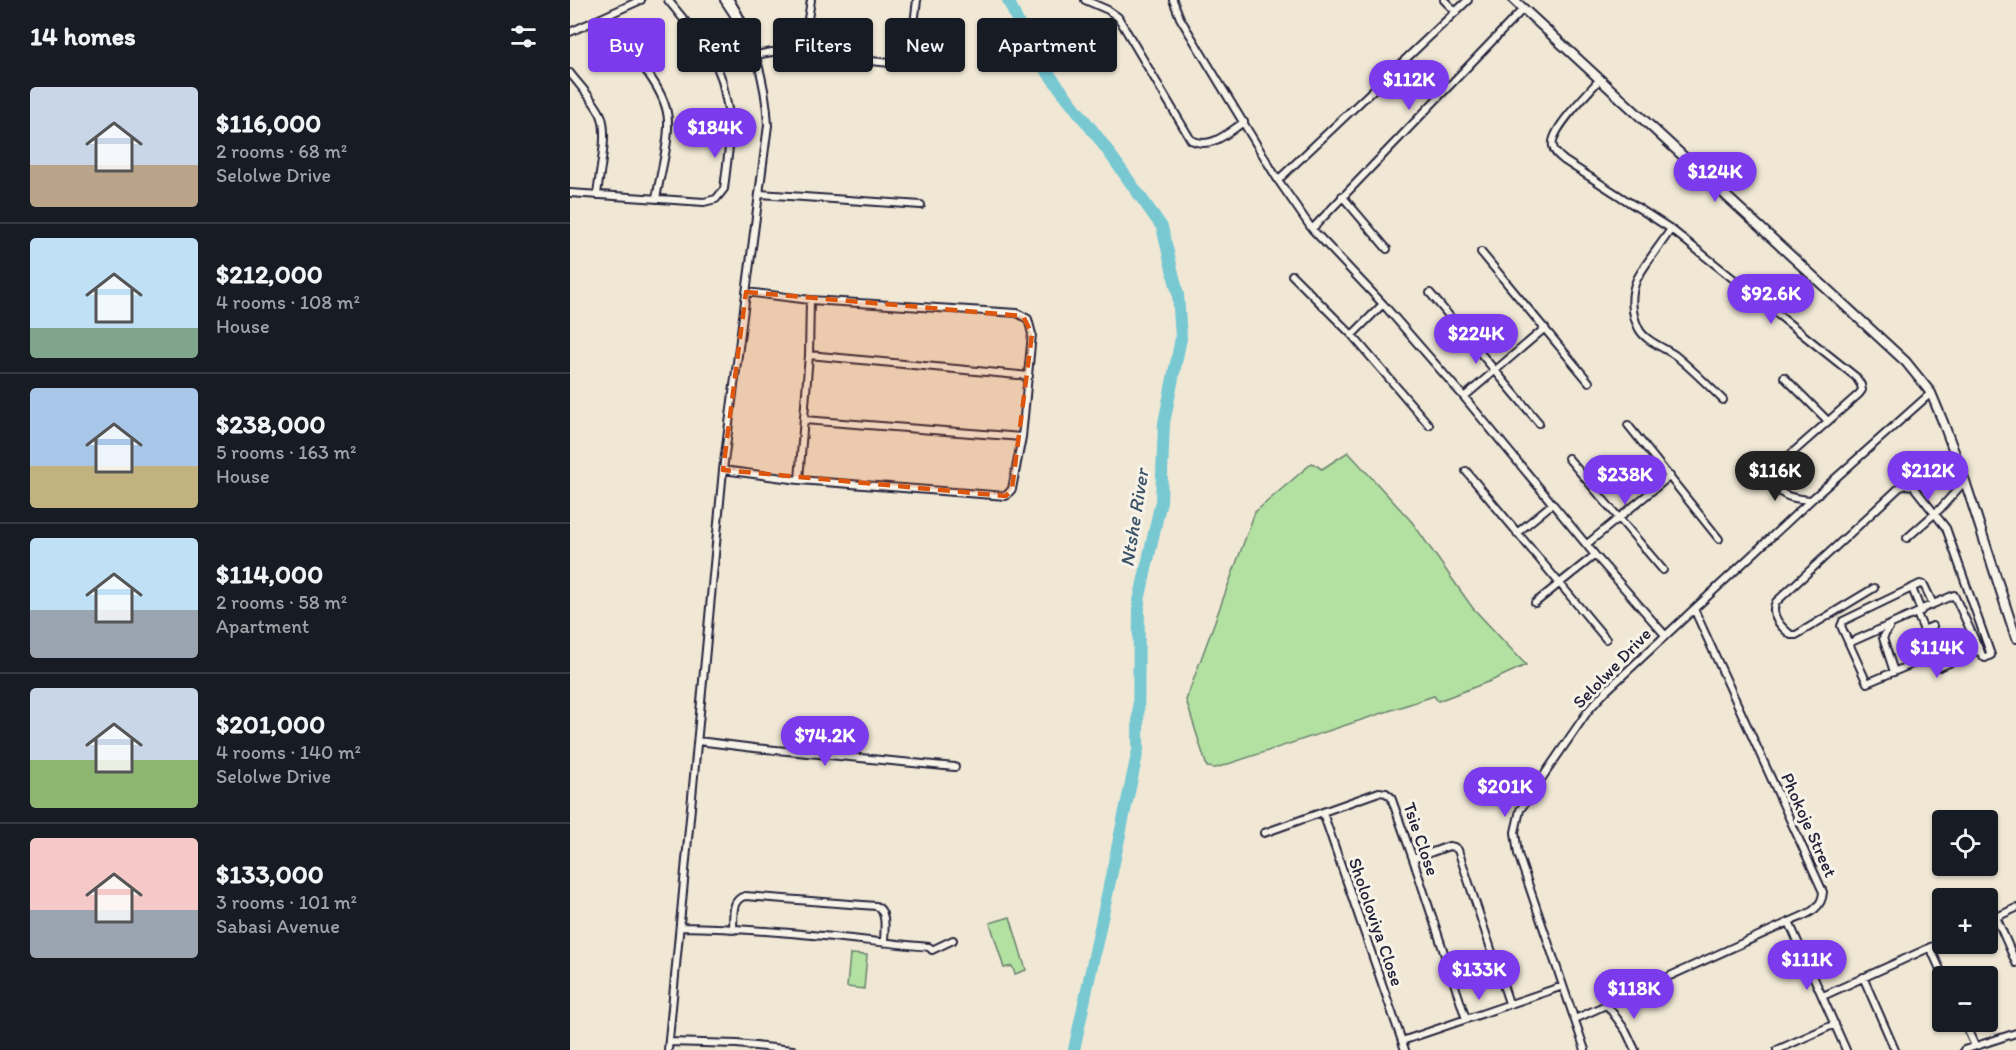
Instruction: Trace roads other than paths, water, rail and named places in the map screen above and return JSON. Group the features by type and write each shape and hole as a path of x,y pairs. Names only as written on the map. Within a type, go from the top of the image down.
{"street":[{"path":"601,18 641,0"},
{"path":"570,193 704,202 716,199 724,189 730,139 728,109 722,80 708,48 668,0"},
{"path":"724,0 736,18"},
{"path":"730,0 741,18"},
{"path":"807,18 811,0"},
{"path":"873,61 900,64 908,59 917,0"},
{"path":"1085,0 1118,17 1191,140 1200,144 1209,144 1244,122"},
{"path":"1173,0 1180,18 1278,180 1312,228 1383,304 1464,397 1595,555 1665,635"},
{"path":"1444,0 1456,12"},
{"path":"1278,180 1468,0"},
{"path":"1514,0 1905,362 1930,393 1965,482 2016,638"},
{"path":"1312,228 1523,9"},
{"path":"570,33 588,24"},
{"path":"646,72 653,80 665,106 668,127 656,198"},
{"path":"668,1050 723,470 768,124 759,72"},
{"path":"570,73 600,112 603,120 604,132 597,195"},
{"path":"1600,80 1558,129 1553,138 1556,154 1671,229 1859,381 1862,390 1774,469 1774,478 1778,488 1785,496 1791,499 1811,500"},
{"path":"760,194 921,205"},
{"path":"1342,196 1387,249"},
{"path":"1671,229 1637,278 1632,304 1638,328 1643,334 1673,354 1723,400"},
{"path":"1481,252 1589,381"},
{"path":"1292,275 1352,335 1429,425"},
{"path":"723,470 799,480 1006,496 1012,489 1022,437 1029,376 1031,326 1028,319 1017,313 810,300 746,292"},
{"path":"1430,293 1539,423"},
{"path":"799,480 809,355 810,300"},
{"path":"1352,335 1383,304"},
{"path":"1464,397 1545,328"},
{"path":"809,355 1029,376"},
{"path":"1784,377 1828,421"},
{"name":"Selolwe Drive","path":"1585,1050 1518,854 1515,832 1520,810 1596,701 1811,500 1930,393"},
{"path":"804,420 1022,437"},
{"path":"1628,425 1719,539"},
{"path":"1568,458 1663,570"},
{"path":"1466,471 1606,639"},
{"path":"1587,544 1670,476"},
{"path":"1907,538 1940,509 1965,482"},
{"path":"1874,588 1796,635 1787,633 1774,616 1773,608 1776,602 1905,484 1913,486 1946,528 1991,655 1985,658 1954,596"},
{"path":"1517,533 1552,504"},
{"path":"1535,603 1595,555"},
{"path":"1933,604 1922,584 1843,621 1841,626 1867,683 1934,655"},
{"path":"1912,588 1923,630 1941,667 1980,650"},
{"path":"1849,643 1967,590"},
{"name":"Phokoje Street","path":"1575,1019 1789,922 1818,908 1822,901 1823,892 1694,609"},
{"path":"1968,627 1979,622"},
{"path":"1891,624 1883,638 1894,672"},
{"path":"1923,630 1933,626"},
{"path":"698,741 955,767"},
{"name":"Tsie Close","path":"1264,833 1379,792 1386,793 1390,797 1413,859 1466,1019"},
{"name":"Shololoviya Close","path":"1323,813 1405,1050"},
{"path":"1413,859 1449,846 1458,850 1509,1003"},
{"path":"733,930 734,902 745,896 876,906 881,908 884,914 884,943"},
{"path":"1998,916 2016,908"},
{"path":"1789,922 1846,1050"},
{"path":"1998,922 2016,963"},
{"path":"680,927 929,947 932,950 953,940"},
{"path":"1823,996 1930,948 1938,966"},
{"path":"1863,977 1895,1050"},
{"path":"1402,1041 1563,986"},
{"path":"1607,1005 1626,1031 1635,1050"},
{"path":"1777,1050 1835,1024"},
{"path":"1969,1032 1975,1046"},
{"path":"1964,1050 2016,1033"},
{"path":"669,1042 736,1044 793,1050"},
{"path":"1795,1042 1798,1050"}],"waterway":[{"name":"Ntshe River","path":"1008,0 1031,51 1100,140 1162,227 1178,294 1181,338 1164,423 1161,501 1139,601 1138,750 1074,1050"}]}
